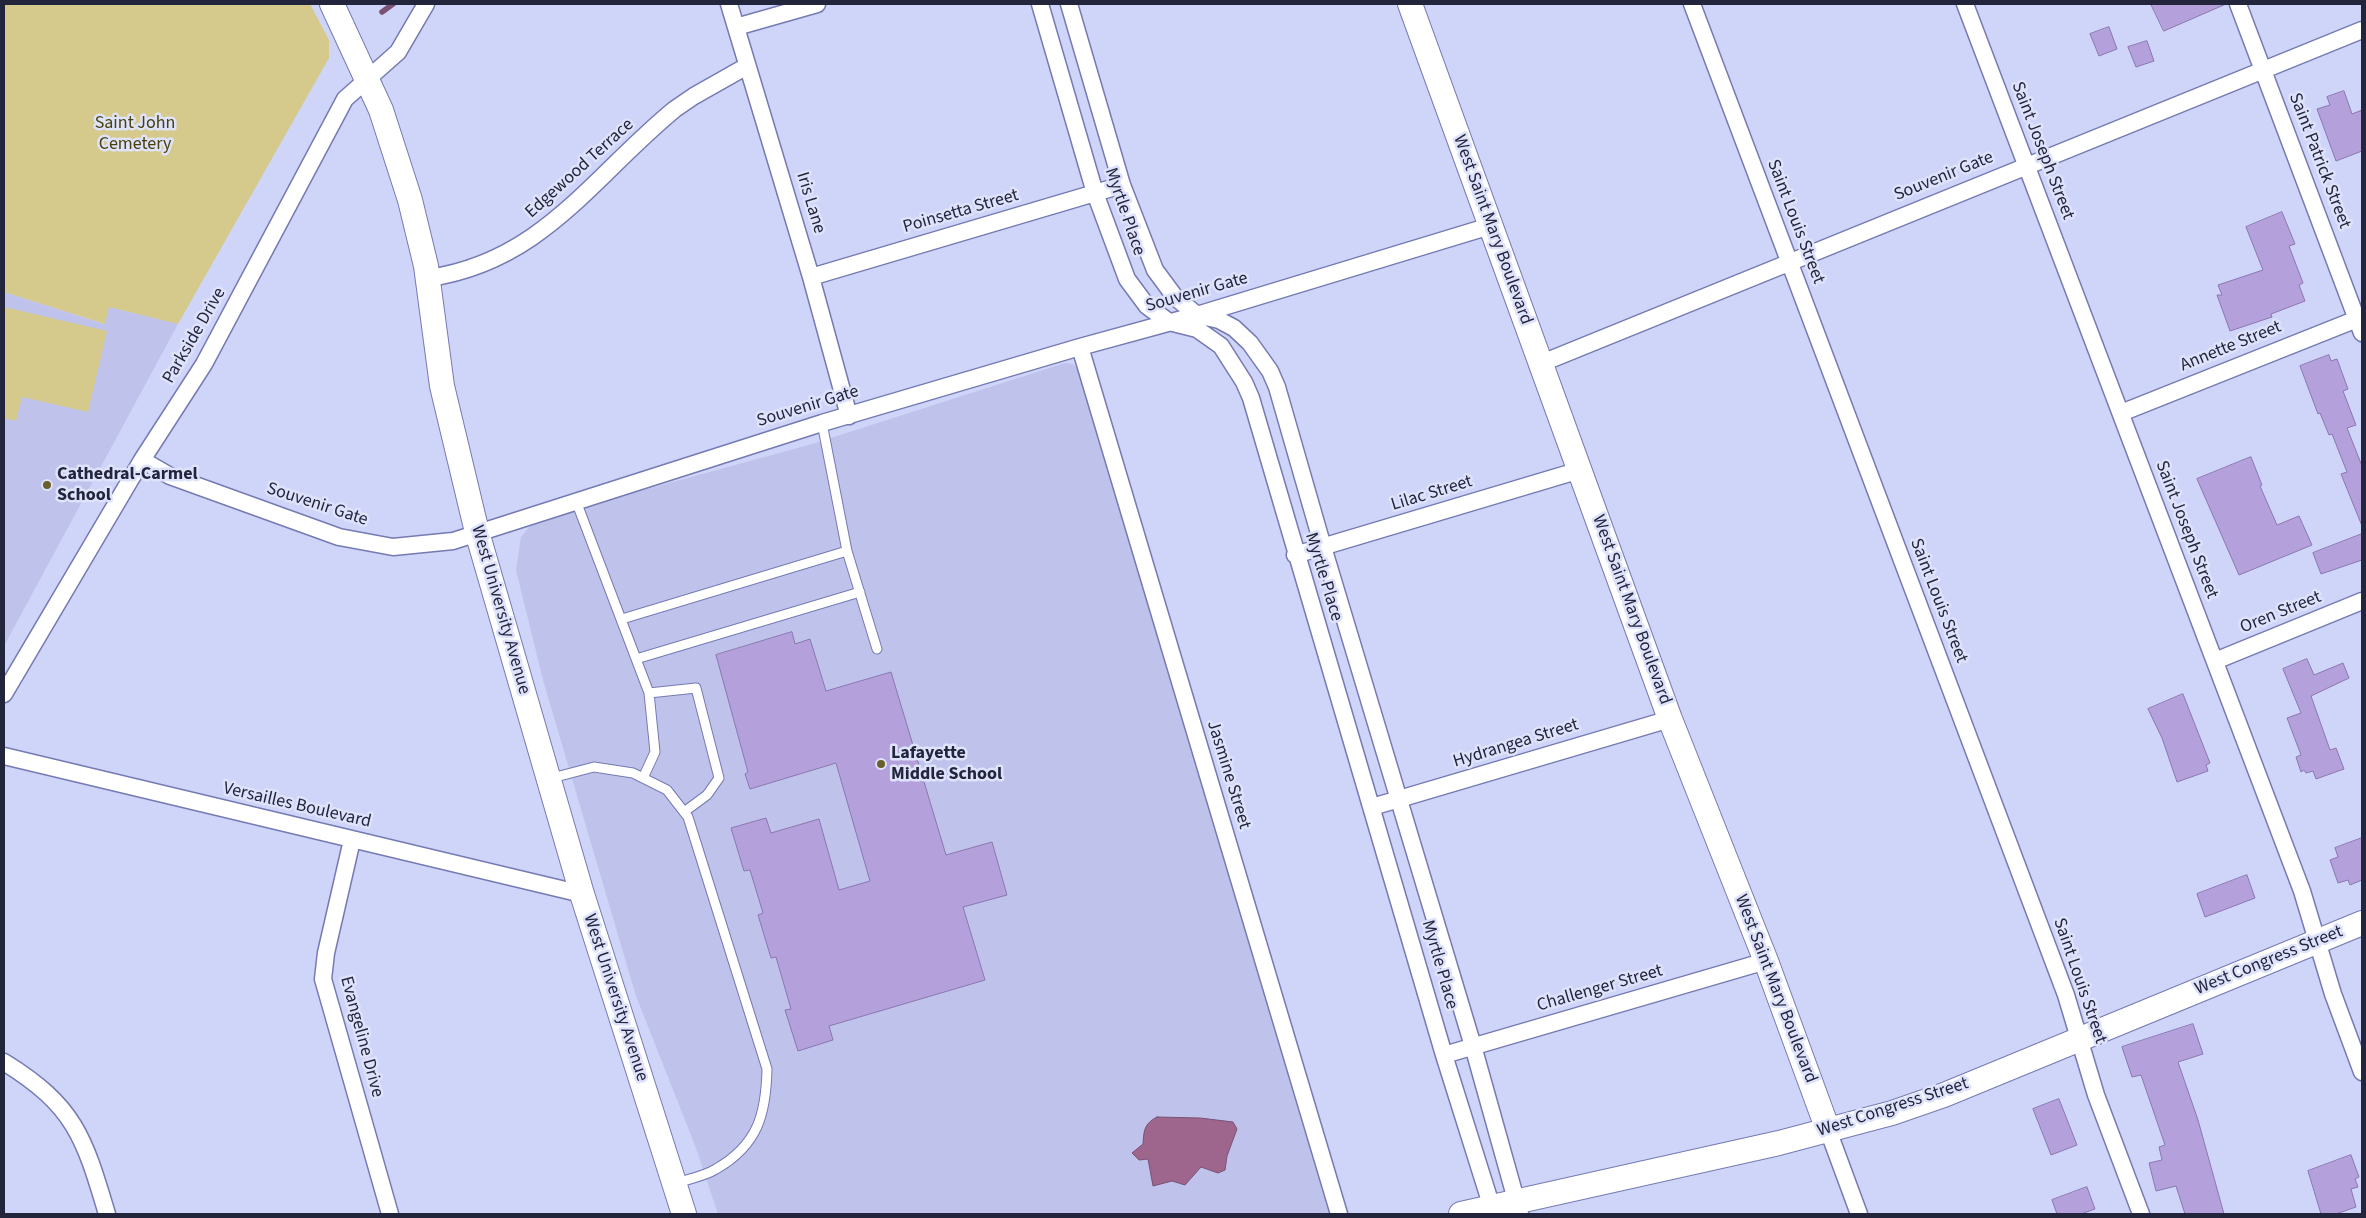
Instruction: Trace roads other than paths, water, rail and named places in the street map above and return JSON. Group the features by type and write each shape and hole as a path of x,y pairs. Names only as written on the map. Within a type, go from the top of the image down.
{"main road":[{"name":"West University Avenue","path":"332,4 380,110 410,200 428,278 442,386 456,454 477,532 582,894 684,1214"},
{"name":"West Saint Mary Boulevard","path":"1410,4 1670,719 1766,961 1828,1130"},
{"name":"West Congress Street","path":"1461,1214 1518,1207 1596,1185 1892,1113 1944,1095 2078,1038 2362,923"}],"street":[{"name":"Parkside Drive","path":"4,694 142,460 204,364 345,99 398,52 426,4"},
{"name":"Iris Lane","path":"729,4 811,277 848,416"},
{"path":"736,28 817,4"},
{"name":"Myrtle Place","path":"1040,4 1095,193 1127,279 1147,306 1170,322 1197,329 1210,336 1222,346 1244,382 1251,398 1295,555 1372,807 1444,1055 1493,1210"},
{"name":"Myrtle Place","path":"1070,4 1122,185 1155,270 1175,297 1198,315 1209,316 1234,328 1250,343 1270,371 1474,1046 1518,1207"},
{"name":"Saint Louis Street","path":"1692,4 2066,995 2096,1096 2141,1214"},
{"name":"Saint Joseph Street","path":"1965,4 2302,891 2332,994 2362,1072"},
{"name":"Saint Patrick Street","path":"2238,4 2360,326"},
{"name":"Souvenir Gate","path":"1542,363 1788,261 2362,30"},
{"name":"Edgewood Terrace","path":"428,278 464,271 529,241 570,209 675,109 747,66"},
{"name":"Poinsetta Street","path":"811,277 1122,185"},
{"name":"Souvenir Gate","path":"142,460 170,476 339,537 362,543 393,547 453,541 822,423 1080,347 1198,315 1490,226"},
{"name":"Annette Street","path":"2121,413 2360,326"},
{"name":"Jasmine Street","path":"1080,347 1339,1214"},
{"name":"Lilac Street","path":"1295,555 1580,470"},
{"name":"Oren Street","path":"2214,661 2362,601"},
{"name":"Hydrangea Street","path":"1372,807 1670,719"},
{"name":"Versailles Boulevard","path":"4,756 582,894"},
{"name":"Evangeline Drive","path":"352,840 326,953 323,979 390,1214"},
{"name":"Challenger Street","path":"1444,1055 1766,961"},
{"path":"4,1062 28,1077 63,1108 80,1136 107,1214"},
{"name":"West Saint Mary Boulevard","path":"1828,1130 1859,1214"}],"lane":[{"path":"822,423 847,551 877,649"},
{"path":"576,501 649,693 655,752 643,778"},
{"path":"622,619 847,551"},
{"path":"636,659 860,592"},
{"path":"649,693 696,688 719,778 707,795 684,812"},
{"path":"548,779 594,767 632,773 667,790 688,817 767,1069 766,1099 759,1126 743,1148 716,1169 674,1184"}],"waterway":[{"path":"382,12 393,4"}],"place":[{"name":"Cathedral-Carmel School","path":"47,485"},
{"name":"Lafayette Middle School","path":"881,764"}],"park label":[{"name":"Saint John Cemetery","path":"135,134"}]}
